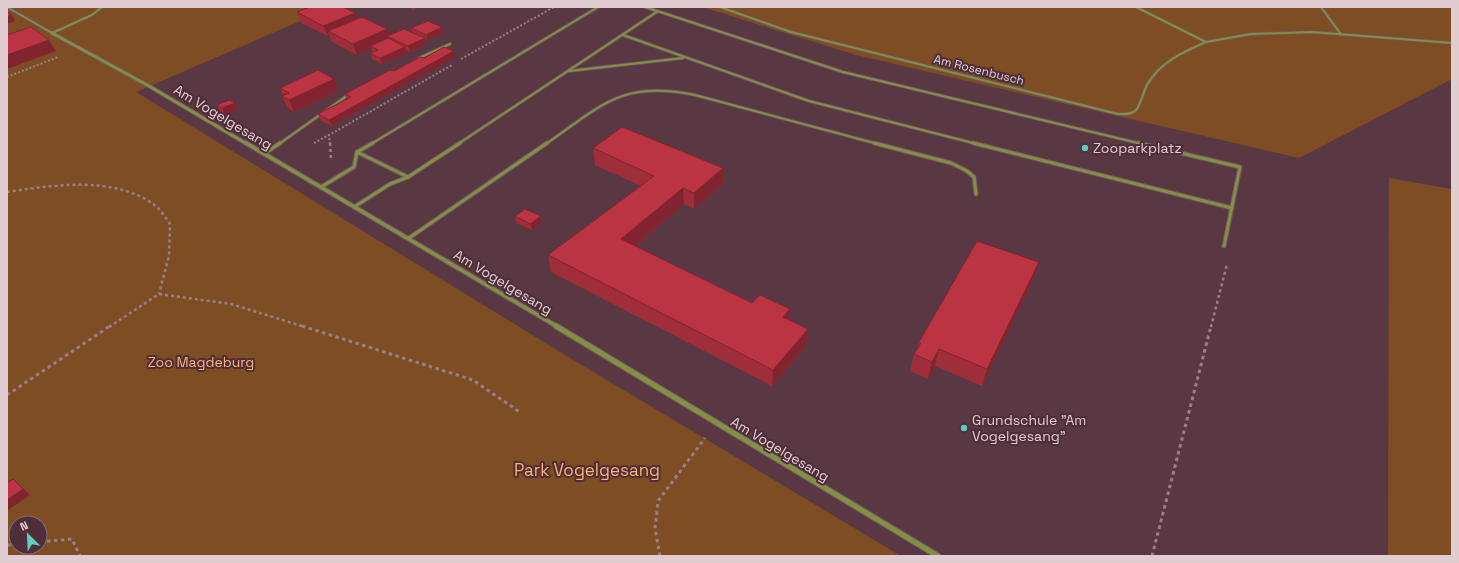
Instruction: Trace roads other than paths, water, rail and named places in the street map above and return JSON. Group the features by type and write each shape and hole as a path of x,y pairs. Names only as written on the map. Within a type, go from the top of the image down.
{"street":[{"name":"Am Vogelgesang","path":"52,33 149,86 409,238 938,556"}],"lane":[{"path":"7,7 52,33 92,15 102,7"},
{"path":"322,187 354,167 357,152 598,7"},
{"path":"645,7 843,72 1240,167 1224,246"},
{"name":"Am Rosenbusch","path":"720,7 791,32 1120,114 1135,111 1150,76 1161,66 1177,55 1206,42 1240,35 1272,32 1340,34 1452,43"},
{"path":"1136,7 1206,42"},
{"path":"1321,7 1340,34"},
{"path":"354,207 390,184 408,178 658,11"},
{"path":"622,34 809,101 1232,208"},
{"path":"415,60 450,44"},
{"path":"567,72 684,57"},
{"path":"409,238 606,102 622,94 641,90 665,90 695,95 951,164 963,168 975,178 977,182 976,194"},
{"path":"264,154 340,99 353,92"},
{"path":"357,152 408,178"}],"place":[{"name":"Zooparkplatz","path":"1085,148"},
{"name":"Grundschule \"Am Vogelgesang\"","path":"964,428"}],"park label":[{"name":"Zoo Magdeburg","path":"201,362"},
{"name":"Park Vogelgesang","path":"587,470"}]}
